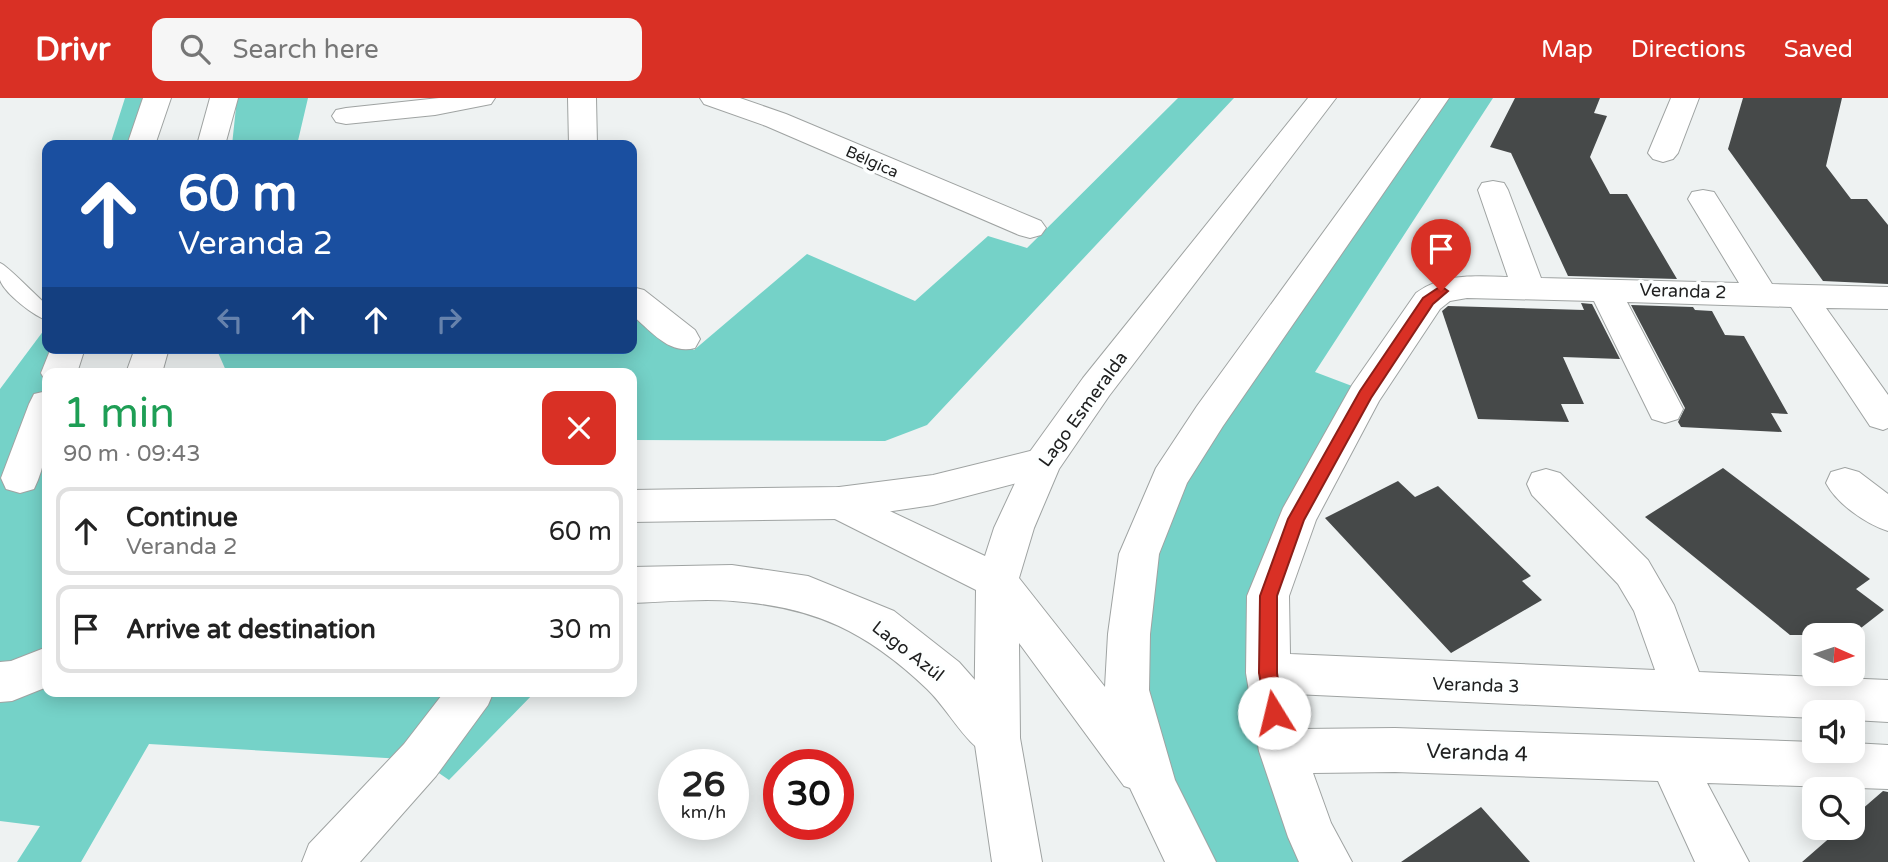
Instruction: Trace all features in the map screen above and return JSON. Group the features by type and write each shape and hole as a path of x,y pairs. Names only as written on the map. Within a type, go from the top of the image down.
{"street":[{"path":"143,140 157,98"},
{"path":"212,140 224,98"},
{"path":"346,116 435,107 481,98"},
{"path":"582,98 583,140"},
{"name":"Bélgica","path":"714,98 776,120 1030,228"},
{"name":"Lago Esmeralda","path":"1017,862 997,738 997,581 1014,528 1042,463 1096,387 1322,98"},
{"path":"1153,786 1127,690 1129,634 1139,554 1170,479 1210,416 1435,98"},
{"path":"1663,153 1685,98"},
{"path":"1493,190 1528,287"},
{"name":"Veranda 2","path":"1703,199 1762,294"},
{"name":"Veranda 2","path":"1268,673 1268,596 1297,519 1365,394 1428,301 1441,291 1468,286 1888,298"},
{"name":"Veranda 2","path":"1604,289 1665,409"},
{"path":"1800,295 1883,416"},
{"path":"637,302 682,339"},
{"path":"22,479 42,419"},
{"path":"637,506 839,503 933,490 1042,463"},
{"path":"1546,484 1633,572 1653,605 1685,693"},
{"path":"1845,484 1888,515"},
{"path":"839,503 997,581 1153,786 1191,862"},
{"name":"Lago Azúl","path":"637,585 732,583 808,594 879,624 943,676 997,738"},
{"path":"0,682 12,681 42,669"},
{"path":"1268,673 1282,751 1312,836 1327,862"},
{"name":"Veranda 3","path":"1268,673 1888,701"},
{"path":"327,862 420,760 467,697"},
{"name":"Veranda 4","path":"1282,751 1395,750 1888,767"},
{"path":"1672,761 1710,841 1724,862"}],"lane":[{"path":"0,269 20,293 42,310"}],"shaded area":[{"path":"125,98 157,98 143,140 112,140"},
{"path":"237,98 308,98 298,140 233,140"},
{"path":"1178,98 1234,98 927,425 885,441 637,440 637,368 225,368 219,354 637,354 637,302 694,350 807,254 915,301 988,236 1027,248"},
{"path":"1435,98 1493,98 1315,372 1352,386 1268,596 1327,862 1191,862 1129,634 1139,554"},
{"path":"42,333 42,354 63,354 51,368 42,368 42,418 20,477 42,471 42,697 530,697 449,780 420,760 149,744 81,862 17,862 40,826 0,821 0,389"}],"building":[{"path":"1515,98 1600,98 1594,113 1607,116 1590,157 1610,194 1627,194 1677,279 1568,276 1511,153 1490,147"},
{"path":"1743,98 1842,98 1826,166 1851,199 1867,199 1888,225 1888,284 1823,281 1728,149"},
{"path":"1581,303 1592,304 1620,359 1563,357 1584,404 1561,404 1569,422 1478,419 1442,311 1448,306 1584,310"},
{"path":"1631,305 1693,307 1695,310 1712,311 1725,335 1744,336 1788,414 1771,413 1782,432 1681,427 1678,422 1685,408"},
{"path":"1723,468 1870,579 1856,589 1884,610 1866,624 1802,623 1802,635 1790,635 1645,517"},
{"path":"1398,481 1415,497 1438,486 1531,576 1522,581 1542,600 1451,653 1325,518"},
{"path":"1883,791 1888,792 1888,862 1802,862 1827,840 1865,840 1865,807"},
{"path":"1481,807 1530,862 1401,862"}],"route":[{"path":"1274,713 1268,673 1268,596 1297,519 1365,394 1428,301 1441,291"}]}
